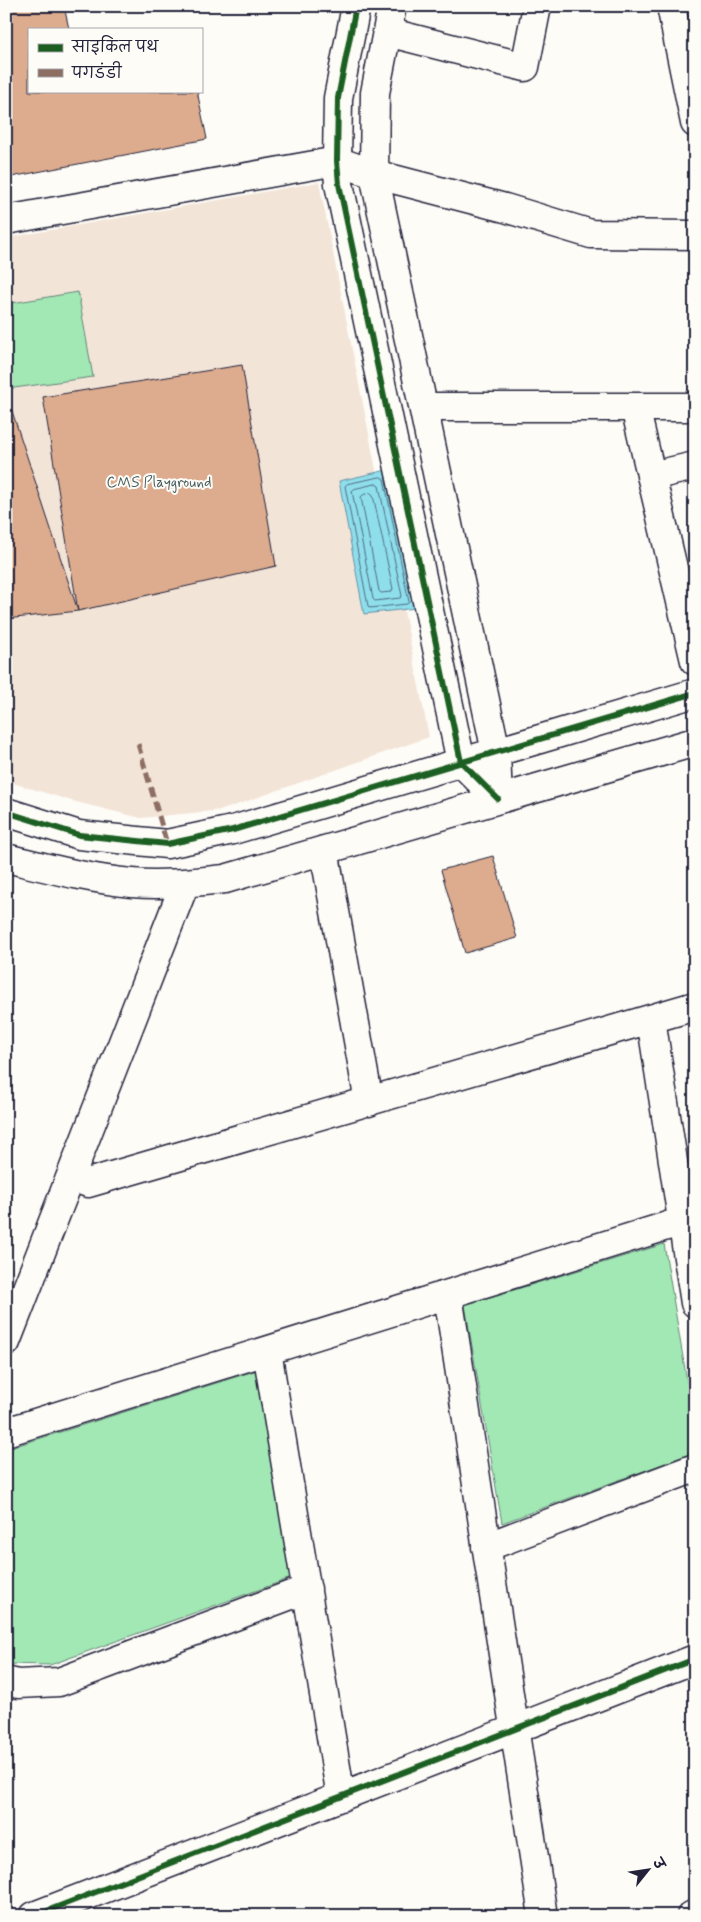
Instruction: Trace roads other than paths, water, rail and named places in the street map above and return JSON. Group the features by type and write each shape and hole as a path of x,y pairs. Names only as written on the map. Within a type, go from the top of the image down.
{"street":[{"path":"356,6 338,98 337,161 339,184 461,762 498,800"},
{"path":"498,800 496,752 374,174 375,94 389,19 525,67 537,6"},
{"path":"671,6 692,114"},
{"path":"6,220 337,161 374,174 505,208 591,234 695,235"},
{"path":"423,407 695,408"},
{"path":"635,407 695,661"},
{"path":"652,476 695,466"},
{"path":"6,812 79,835 167,844 233,830 695,693"},
{"path":"6,858 91,878 133,883 185,883 225,879 695,742"},
{"path":"324,850 369,1102"},
{"path":"6,1342 72,1177 185,883"},
{"path":"72,1177 88,1183 695,1006"},
{"path":"651,1019 695,1303"},
{"path":"6,1432 683,1221"},
{"path":"448,1294 543,1916"},
{"path":"267,1351 341,1797"},
{"path":"486,1547 695,1468"},
{"path":"6,1681 18,1684 59,1682 307,1589"},
{"path":"34,1916 695,1659"},
{"path":"691,1916 695,1914"}],"water":[{"path":"387,470 416,608 364,614 339,481"}],"park label":[{"name":"CMS Playground","path":"159,482"}]}
